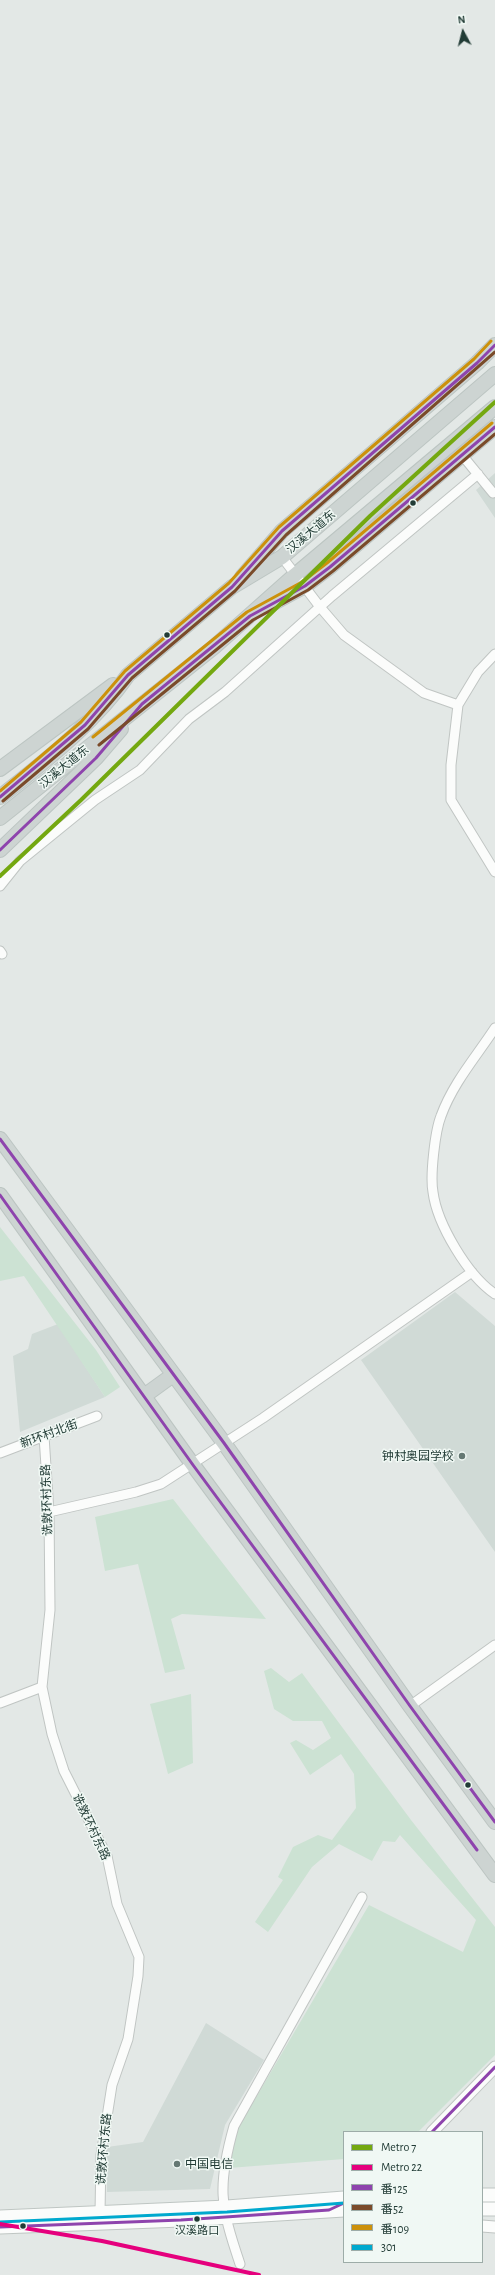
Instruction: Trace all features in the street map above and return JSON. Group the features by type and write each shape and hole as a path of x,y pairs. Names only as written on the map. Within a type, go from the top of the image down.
{"main road":[{"path":"232,587 282,531 477,363 495,345"},
{"path":"427,432 495,364"},
{"name":"汉溪大道东","path":"0,797 87,724 118,689 128,675 232,587 282,557 495,374"},
{"name":"汉溪大道东","path":"0,818 250,616 295,575 495,407"},
{"path":"250,616 305,586 495,427"},
{"path":"350,500 364,517"},
{"path":"0,769 128,675"},
{"path":"0,850 96,758 142,704"},
{"path":"0,1139 224,1443 410,1706 495,1822"},
{"path":"0,1195 193,1465 495,1875"},
{"path":"144,1396 173,1375"},
{"path":"477,1850 495,1886"},
{"path":"483,2195 495,2195"},
{"path":"0,2227 224,2212 343,2198"},
{"path":"483,2209 495,2210"},
{"path":"0,2217 343,2210"}],"street":[{"path":"462,455 493,493"},
{"path":"0,886 20,861 95,800 140,770 189,719 224,692 320,607 478,474"},
{"path":"282,557 320,607 344,635 424,693 458,705"},
{"path":"495,654 478,672 458,705 451,765 451,800 495,872"},
{"path":"495,1028 458,1079 440,1117 434,1154 433,1192 448,1237 485,1288 495,1294"},
{"path":"49,1512 136,1492 161,1484 193,1465 472,1272"},
{"name":"新环村北街","path":"0,1453 97,1416"},
{"name":"诜敦环村东路","path":"44,1436 49,1512 50,1610 42,1687 52,1734 64,1771 107,1856 117,1904 138,1957 138,1976 128,2038 112,2085 101,2155 100,2214"},
{"path":"410,1706 495,1645"},
{"path":"0,1703 42,1687"},
{"path":"240,2264 224,2212 222,2181 225,2157 234,2126 362,1897"},
{"path":"433,2131 495,2067"},
{"path":"329,2210 343,2203"},
{"path":"483,2226 495,2226"}],"shaded area":[{"path":"495,473 495,518 476,490"},
{"name":"钟村奥园学校","path":"455,1292 495,1326 495,1552 361,1360"},
{"path":"58,1324 105,1397 20,1432 13,1356 28,1349 32,1334"},
{"path":"206,2023 264,2060 225,2125 210,2189 107,2192 107,2147 143,2142"}],"green space":[{"path":"0,1227 96,1350 120,1387 105,1397 24,1276 0,1281"},
{"path":"173,1499 266,1619 182,1614 171,1619 185,1669 165,1673 138,1564 105,1571 95,1517"},
{"path":"271,1668 289,1682 302,1673 411,1820 495,1927 495,2055 419,2131 343,2131 343,2159 229,2168 238,2128 369,1905 463,1952 476,1920 400,1835 395,1842 383,1841 372,1861 339,1844 312,1867 268,1932 255,1922 283,1880 278,1877 293,1847 318,1835 332,1840 356,1808 354,1774 341,1754 310,1775 290,1743 296,1740 313,1750 331,1738 322,1721 293,1721 274,1709 264,1671"},
{"path":"191,1694 193,1763 168,1774 150,1704"}],"metro line":[{"name":"7","path":"0,876 81,800 370,516 495,402"},
{"name":"22","path":"0,2224 102,2241 259,2275"}],"transit line":[{"name":"番109","path":"0,791 81,722 125,671 229,583 279,527 474,359 491,341"},
{"name":"番125","path":"0,797 85,725 128,675 232,587 282,531 477,363 495,345"},
{"name":"番52","path":"3,801 88,729 132,678 235,591 286,535 495,352"},
{"name":"番109","path":"93,737 247,612 302,582 327,563 492,423"},
{"name":"番125","path":"0,850 96,758 142,704 250,616 305,586 330,567 495,427"},
{"name":"番52","path":"99,745 253,620 308,590 333,571 495,434"},
{"name":"番125","path":"0,1139 224,1443 410,1706 495,1822"},
{"name":"番125","path":"0,1195 193,1465 477,1850"},
{"name":"番125","path":"433,2131 495,2067"},
{"name":"番125","path":"0,2227 181,2220 329,2210 343,2203"},
{"name":"301","path":"0,2222 227,2212 343,2203"}],"place":[{"name":"钟村奥园学校","path":"462,1456"},
{"name":"中国电信","path":"177,2164"},
{"name":"汉溪路口","path":"197,2219"}]}
